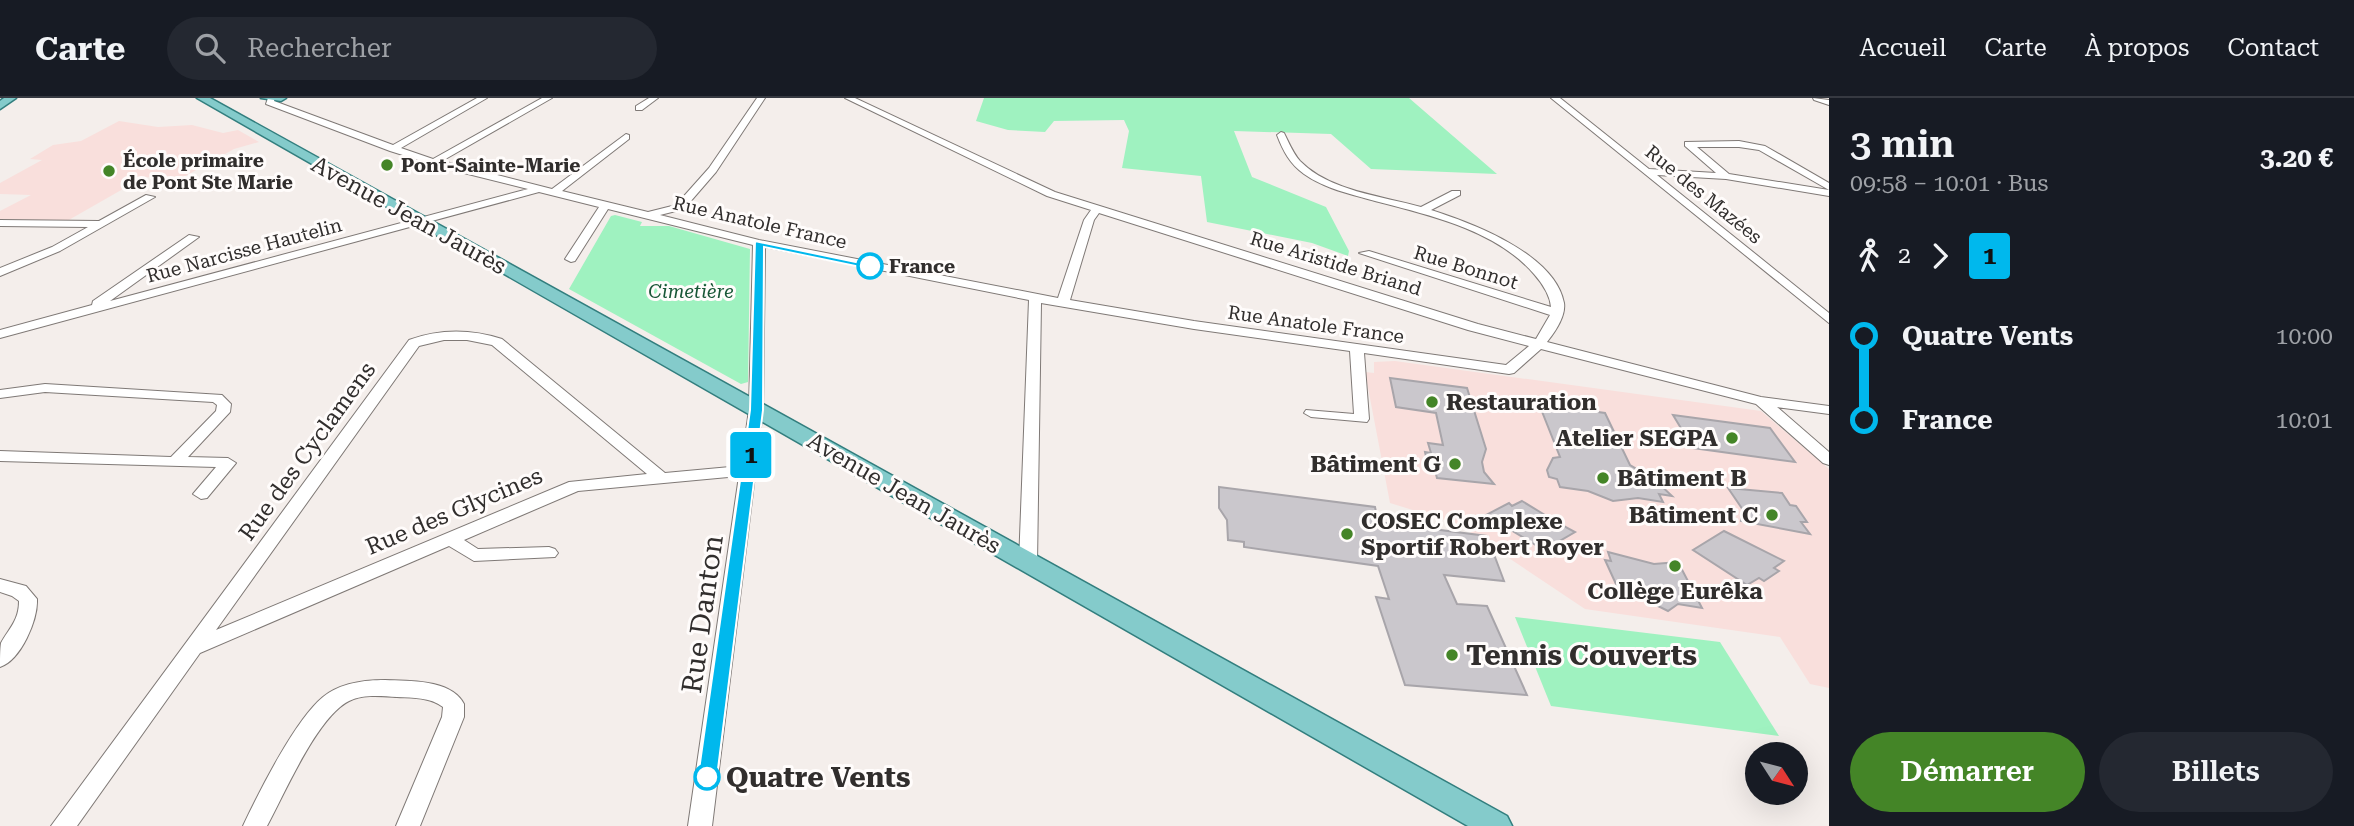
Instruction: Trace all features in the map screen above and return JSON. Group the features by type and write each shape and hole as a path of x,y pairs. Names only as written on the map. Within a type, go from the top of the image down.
{"main road":[{"path":"0,106 11,98"},
{"name":"Avenue Jean Jaurès","path":"202,98 1496,826"}],"street":[{"name":"Rue Anatole France","path":"273,98 269,102 434,162 759,243 1035,298 1357,350 1509,370 1540,345"},
{"path":"393,149 483,98"},
{"path":"434,162 548,98"},
{"path":"639,108 654,98"},
{"path":"642,215 680,207 713,170 761,98"},
{"name":"Rue Aristide Briand","path":"849,98 1022,182 1097,208 1540,345 1761,401 1827,410"},
{"name":"Rue des Mazées","path":"1555,98 1829,319"},
{"path":"1817,98 1829,103"},
{"path":"1281,135 1294,160 1320,179 1482,233 1519,253 1555,292 1557,313 1540,345"},
{"path":"554,193 626,136"},
{"path":"1726,176 1688,144 1740,144 1762,148 1829,187"},
{"path":"1650,172 1726,176 1829,193"},
{"name":"Rue Narcisse Hautelin","path":"0,334 538,189"},
{"path":"1421,211 1456,193"},
{"path":"0,272 56,249 150,197"},
{"path":"571,259 605,206"},
{"path":"680,207 689,226"},
{"path":"1063,303 1089,220 1097,208"},
{"path":"0,223 99,224"},
{"path":"88,311 193,237"},
{"name":"Rue Danton","path":"700,826 757,410 759,243"},
{"name":"Rue Bonnot","path":"1365,253 1557,313"},
{"path":"1028,563 1035,298"},
{"name":"Rue des Cyclamens","path":"63,826 414,343 423,339 489,339 497,342 659,477"},
{"path":"1311,413 1362,419 1357,350"},
{"path":"0,394 45,388 217,398 224,404 222,412 175,461"},
{"path":"1761,401 1829,460"},
{"path":"0,456 228,463 201,494"},
{"name":"Rue des Glycines","path":"191,649 575,486 748,470"},
{"path":"451,539 474,555 549,553"},
{"path":"0,585 19,591 29,598 28,619 0,659"},
{"path":"255,826 320,714 344,694 380,687 438,693 454,704 453,717 408,826"}],"shaded area":[{"name":"École primaire de Pont Ste Marie","path":"119,121 158,127 192,125 223,133 238,130 259,142 234,149 180,179 144,177 67,221 0,219 0,211 31,195 0,194 0,183 42,160 30,159 53,145 81,141"},
{"name":"Collège Eurêka","path":"1395,361 1761,411 1829,469 1829,688 1810,684 1780,637 1585,609 1458,524 1390,503 1365,372 1374,373 1374,362"}],"green space":[{"path":"984,98 1409,98 1497,174 1371,169 1331,134 1234,131 1252,177 1326,207 1349,251 1348,256 1312,243 1207,222 1201,176 1122,168 1129,131 1124,120 1054,121 1045,132 1008,130 976,121"},
{"name":"Cimetière","path":"611,216 642,222 640,226 669,226 750,249 748,382 741,384 569,289"},
{"path":"1515,617 1720,642 1779,736 1551,706"}],"building":[{"path":"1390,378 1467,388 1486,449 1482,462 1484,472 1494,484 1437,478 1434,467 1428,466 1425,452 1431,453 1428,443 1443,445 1436,413 1396,407"},
{"path":"1539,404 1605,413 1630,465 1654,479 1672,496 1659,494 1663,502 1638,498 1613,501 1588,491 1560,487 1557,479 1549,477 1547,470 1553,458 1560,457"},
{"name":"Atelier SEGPA","path":"1673,415 1770,428 1795,462 1693,448"},
{"path":"1219,487 1375,507 1378,522 1487,536 1504,581 1444,575 1457,604 1487,606 1527,695 1405,685 1376,597 1389,599 1378,566 1244,547 1244,542 1228,540 1227,520 1219,508"},
{"name":"Bâtiment C","path":"1728,488 1782,493 1790,505 1796,506 1807,522 1801,522 1810,534 1741,521 1743,510"},
{"path":"1522,501 1575,532 1544,550 1486,515 1509,503 1512,506"},
{"path":"1724,531 1784,561 1774,568 1779,571 1764,581 1759,578 1747,585 1693,550"},
{"path":"1608,552 1654,564 1678,562 1702,608 1678,604 1668,611 1644,599 1621,595 1605,560 1611,561"}],"bus line":[{"name":"1","path":"707,777 757,410 759,243 870,266"}],"place":[{"name":"Pont-Sainte-Marie","path":"387,165"},
{"name":"École primaire de Pont Ste Marie","path":"109,171"},
{"name":"France","path":"870,266"},
{"name":"Restauration","path":"1432,402"},
{"name":"Atelier SEGPA","path":"1732,438"},
{"name":"Bâtiment G","path":"1455,464"},
{"name":"Bâtiment B","path":"1603,478"},
{"name":"Bâtiment C","path":"1772,515"},
{"name":"COSEC Complexe Sportif Robert Royer","path":"1347,534"},
{"name":"Collège Eurêka","path":"1675,566"},
{"name":"Tennis Couverts","path":"1452,655"},
{"name":"Quatre Vents","path":"707,777"}]}
